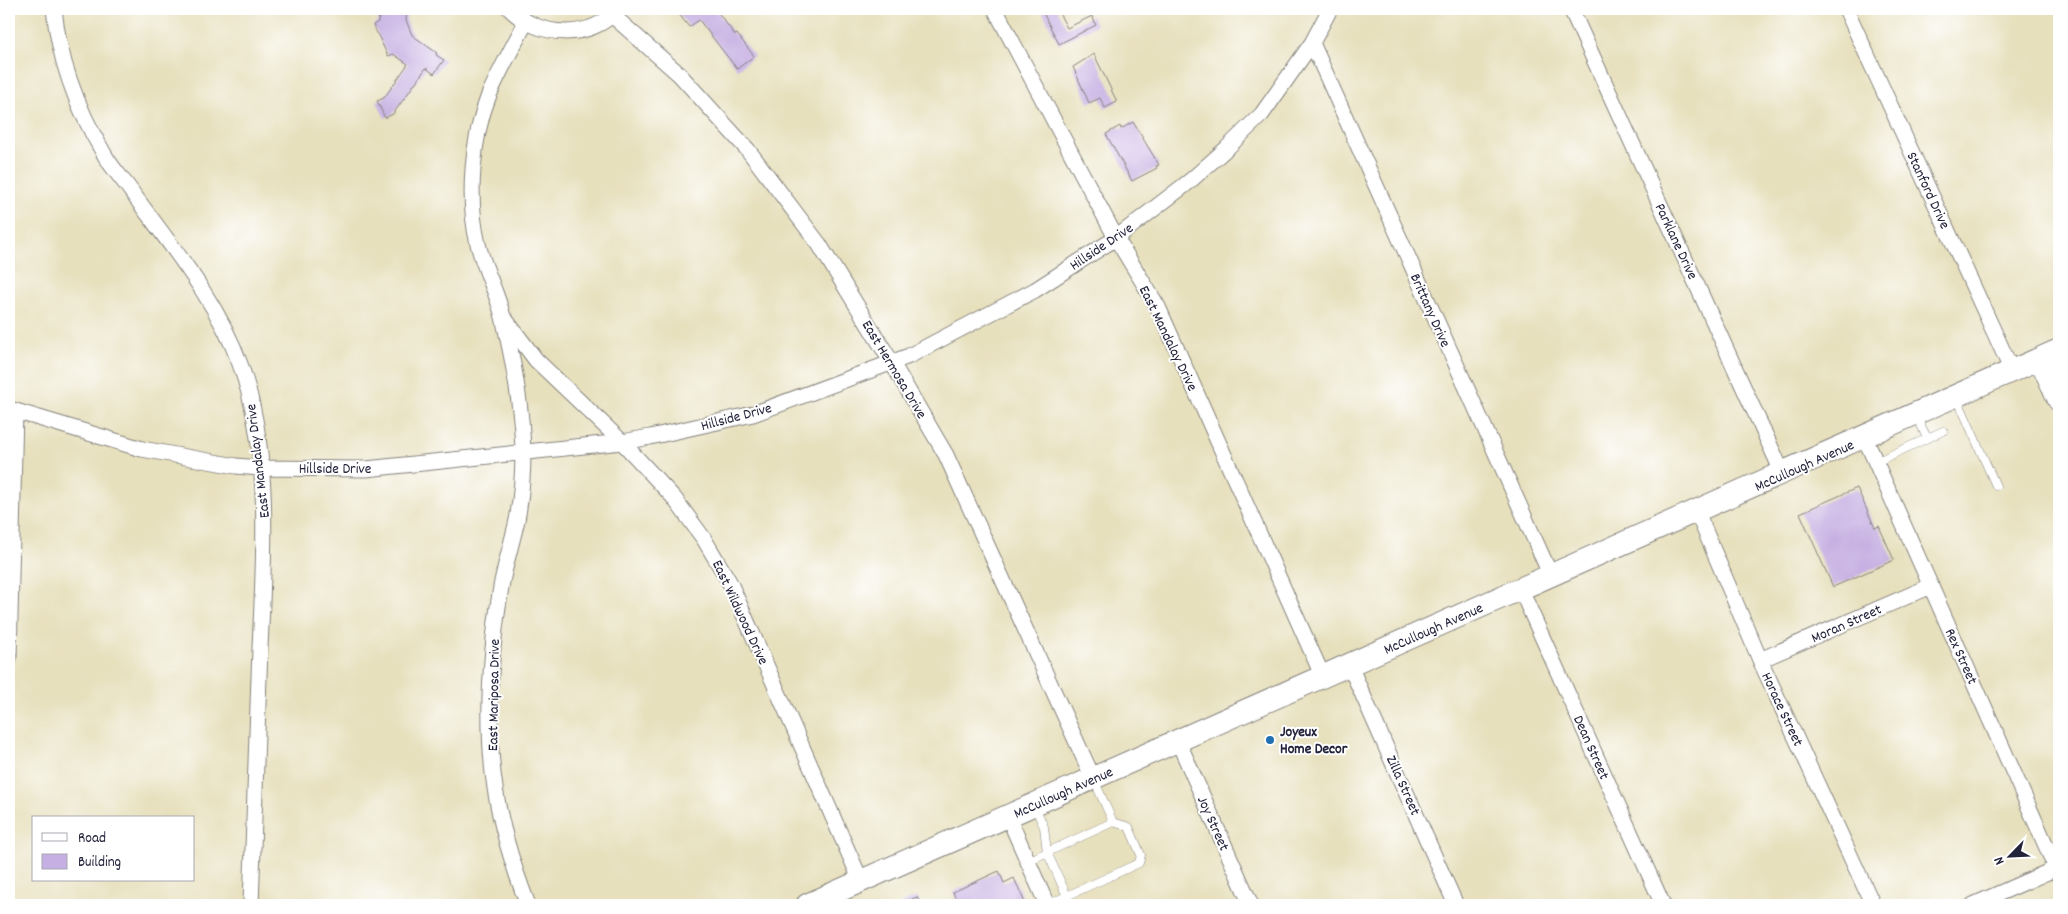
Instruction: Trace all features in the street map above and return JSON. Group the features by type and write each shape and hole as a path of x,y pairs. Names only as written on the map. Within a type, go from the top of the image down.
{"main road":[{"name":"McCullough Avenue","path":"807,905 1784,474 2050,354"},
{"path":"2050,354 2057,391"}],"street":[{"name":"East Mandalay Drive","path":"54,9 60,49 71,87 104,154 196,282 219,318 240,363 254,411 265,518 251,905"},
{"path":"510,9 526,22 542,29 561,32 580,31 597,25 615,12"},
{"name":"East Mandalay Drive","path":"995,9 1116,238 1158,308 1323,677"},
{"name":"Hillside Drive","path":"12,410 142,449 236,466 366,469 622,442 753,414 909,356 1035,290 1116,238 1190,181 1262,114 1312,43 1330,9"},
{"name":"Parklane Drive","path":"1571,9 1784,474"},
{"name":"Stanford Drive","path":"1846,9 2012,371"},
{"name":"East Hermosa Drive","path":"615,12 679,74 748,150 819,244 946,455 1093,778"},
{"name":"East Wildwood Drive","path":"523,452 520,410 503,315 477,242 473,189 474,164 480,123 489,97 526,22"},
{"name":"Brittany Drive","path":"1312,43 1550,576"},
{"name":"East Wildwood Drive","path":"503,315 536,360 622,442 674,498 704,539 730,583 861,880"},
{"path":"9,658 12,410"},
{"name":"Rex Street","path":"1865,438 2058,870"},
{"name":"East Mariposa Drive","path":"523,452 522,482 517,518 502,583 494,630 490,702 493,773 500,814 518,882 528,905"},
{"name":"Horace Street","path":"1697,512 1760,660 1873,905"},
{"name":"Moran Street","path":"1760,660 1931,586"},
{"name":"Dean Street","path":"1521,590 1663,905"},
{"name":"Zilla Street","path":"1350,666 1456,905"},
{"name":"Joy Street","path":"1178,741 1251,905"},
{"path":"1008,816 1047,905"},
{"path":"1973,905 2058,870"}],"lane":[{"path":"1956,396 1996,486"},
{"path":"1916,415 1927,438"},
{"path":"1876,462 1943,431"},
{"path":"1093,778 1113,822"},
{"path":"1034,804 1044,827 1047,852 1067,896"},
{"path":"1028,861 1113,822 1129,827 1141,855 1139,863 1047,905"}],"building":[{"path":"380,9 407,9 406,20 412,35 444,60 434,74 426,68 393,114 385,118 377,101 384,98 408,64 393,54 388,56 373,25 378,22"},
{"path":"684,9 718,9 717,11 735,35 737,34 754,56 737,69 699,20 689,27 678,13"},
{"path":"1041,9 1057,9 1067,28 1092,16 1096,25 1059,44"},
{"path":"1094,54 1117,102 1105,108 1100,98 1089,103 1073,67"},
{"path":"1133,122 1159,165 1156,166 1157,168 1132,181 1106,134 1120,126 1121,129"},
{"path":"1857,488 1875,528 1879,526 1894,560 1833,587 1800,513"},
{"path":"999,871 1004,883 1014,878 1026,905 958,905 953,892"},
{"path":"917,897 921,905 898,905"}],"place":[{"name":"Joyeux Home Decor","path":"1270,740"}]}
